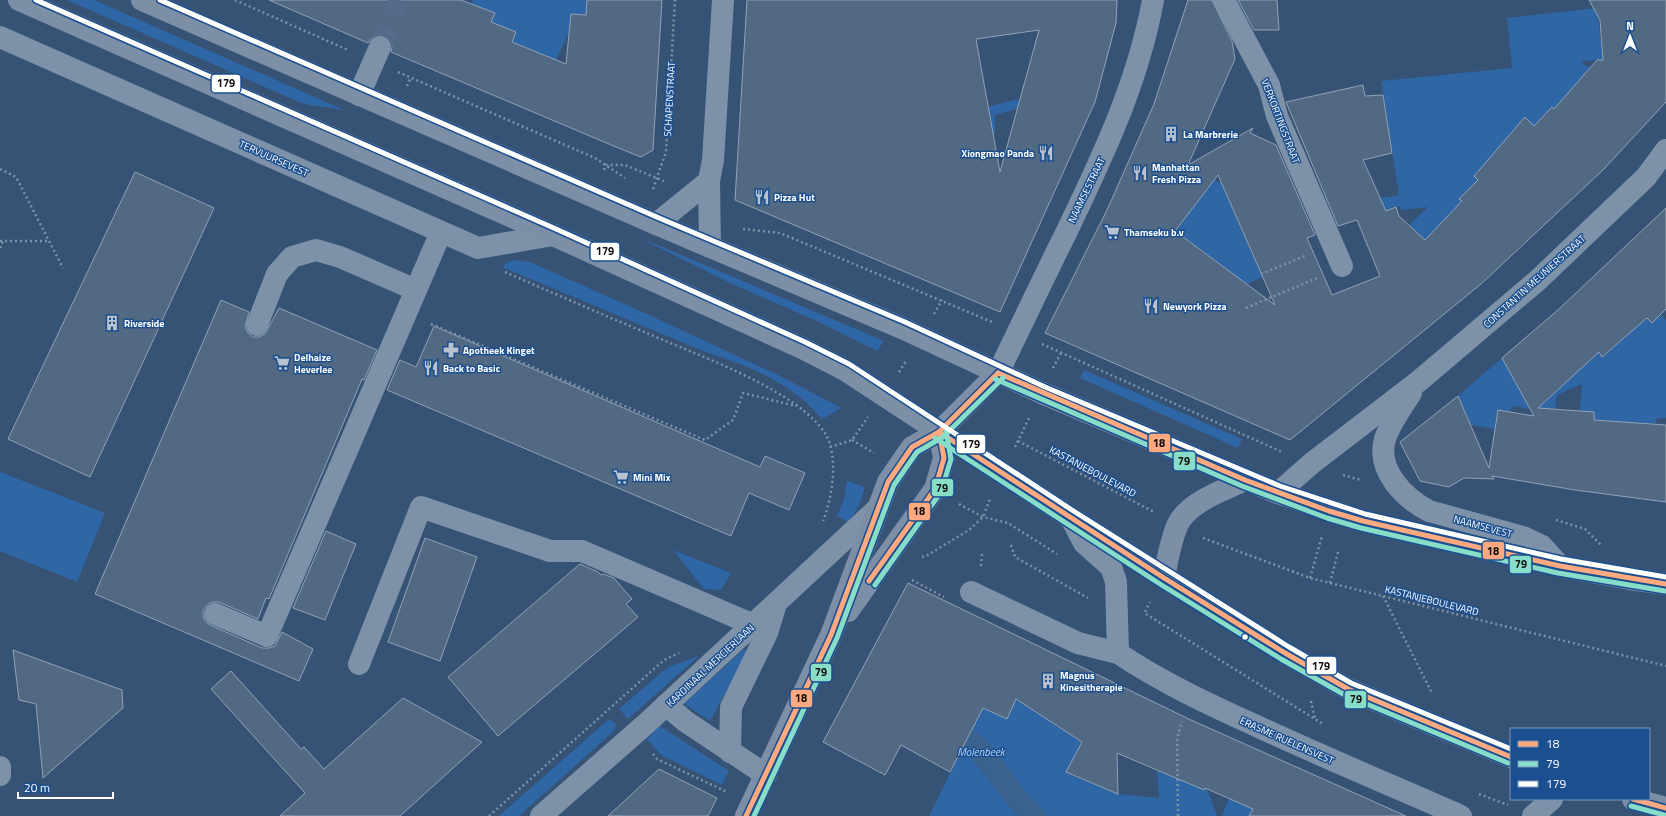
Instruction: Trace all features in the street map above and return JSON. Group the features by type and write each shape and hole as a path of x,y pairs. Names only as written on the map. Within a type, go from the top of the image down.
{"main road":[{"path":"19,0 553,235 802,348 845,370 1164,578 1278,649 1348,689 1510,757"},
{"path":"142,0 656,224 902,328 998,373 939,432 912,447 888,482 876,510 831,635 746,816"},
{"name":"NAAMSEVEST","path":"998,373 1245,480 1278,493 1363,521 1560,566 1666,584"},
{"path":"831,635 935,489 944,458 939,432"},
{"path":"1164,578 1169,551 1177,525 1186,512 1199,503 1245,480"},
{"path":"1637,800 1666,808"}],"street":[{"path":"710,247 709,181 713,160 723,0"},
{"name":"NAAMSESTRAAT","path":"998,373 1104,155 1127,97 1149,22 1153,0"},
{"name":"VERKORTINGSTRAAT","path":"1224,0 1269,85 1277,116 1342,266"},
{"name":"TERVUURSEVEST","path":"0,37 478,248 553,235"},
{"path":"359,95 377,54"},
{"name":"CONSTANTIN MEUNIERSTRAAT","path":"1278,493 1312,463 1419,380 1538,280 1646,177 1666,150"},
{"name":"CONSTANTIN MEUNIERSTRAAT","path":"1646,177 1666,166"},
{"path":"656,224 709,181"},
{"path":"215,614 267,636 441,232"},
{"path":"257,325 277,274 292,257 316,250 340,257 416,290"},
{"name":"CONSTANTIN MEUNIERSTRAAT","path":"1402,491 1386,469 1383,455 1385,439 1419,380"},
{"name":"NAAMSEVEST","path":"1402,491 1416,504 1429,511 1523,537 1542,546 1560,566"},
{"path":"359,664 421,507 550,551 582,551 754,625"},
{"name":"KARDINAAL MERCIERLAAN","path":"541,816 776,605 876,510"},
{"path":"1071,518 1084,543 1111,567 1116,582 1118,653"},
{"name":"ERASME RUELENSVEST","path":"971,592 1078,643 1118,653 1149,674 1190,696 1437,811 1461,816"},
{"path":"730,752 732,707 767,633 776,605"},
{"path":"666,705 685,721 766,775"},
{"path":"0,767 0,775"},
{"path":"1534,816 1551,800"}],"path":[{"path":"235,0 377,54 595,158 631,182"},
{"name":"SCHAPENSTRAAT","path":"650,194 666,152 675,0"},
{"path":"606,165 625,165 671,184"},
{"path":"601,176 606,165"},
{"path":"0,169 16,177 63,268"},
{"path":"780,233 942,300 998,325"},
{"path":"0,248 1,241 50,241"},
{"path":"1261,274 1289,262"},
{"path":"503,272 750,377 799,407 820,427 827,436 834,471 829,504"},
{"path":"1246,308 1308,281"},
{"path":"931,318 942,300"},
{"path":"406,314 705,440 733,420 743,393 799,407"},
{"path":"1036,342 1284,452"},
{"path":"1056,362 1061,353"},
{"path":"830,447 852,440 868,417"},
{"name":"KASTANJEBOULEVARD","path":"1024,428 1018,441 1160,516"},
{"path":"852,440 876,454"},
{"path":"882,562 926,556 969,530 983,517 991,498"},
{"path":"957,502 983,517 1008,523 1059,556"},
{"name":"KASTANJEBOULEVARD","path":"1199,537 1310,578 1666,666"},
{"path":"1310,578 1320,543"},
{"path":"1011,545 1015,557 1116,605 1144,613 1315,719 1311,701"},
{"path":"1330,583 1338,552"},
{"path":"1382,596 1433,694"},
{"path":"1116,605 1138,626 1150,601"},
{"path":"1178,816 1177,739 1190,696"},
{"path":"652,753 657,759 727,792"}],"shaded area":[{"path":"67,0 94,0 349,112 299,102"},
{"path":"473,0 587,0 586,15 571,14 570,29 556,61 512,42 491,22 495,14 464,21"},
{"path":"1597,8 1603,60 1581,61 1602,80 1555,110 1552,107 1534,126 1525,117 1507,137 1525,154 1487,179 1477,171 1474,176 1478,180 1459,199 1462,201 1448,215 1454,221 1430,244 1409,225 1428,207 1401,210 1400,206 1374,215 1369,200 1399,195 1381,81 1512,68 1507,18"},
{"path":"1023,98 1020,108 995,115 995,135 964,143 958,114"},
{"path":"1201,174 1221,183 1262,277 1229,293 1215,260 1175,231"},
{"path":"634,235 884,341 877,351 821,323 730,283"},
{"path":"514,260 530,262 647,314 778,375 842,408 822,419 810,406 783,385 752,369 703,351 502,267 508,262"},
{"path":"1643,312 1652,323 1661,315 1666,320 1666,418 1656,419 1656,423 1645,423 1645,432 1607,426 1607,421 1594,420 1580,411 1582,384 1557,395 1554,413 1512,406 1510,412 1495,429 1466,424 1467,416 1458,396 1502,358 1510,373 1574,368 1578,371 1588,362 1591,345 1603,357 1628,335"},
{"path":"1084,370 1242,439 1238,448 1080,378"},
{"path":"0,472 105,513 77,582 0,551"},
{"path":"847,481 865,487 860,503 849,522 837,516 844,499"},
{"path":"673,550 731,573 721,590 704,589"},
{"path":"744,649 747,652 710,721 687,706 685,703"},
{"path":"699,656 628,719 619,709 668,667"},
{"path":"939,675 985,709 1006,719 1018,695 1037,704 1034,711 1051,720 1050,722 1082,742 1066,773 1118,794 1159,798 1157,769 1204,790 1206,786 1217,816 1048,816 1026,793 936,711"},
{"path":"609,719 616,724 615,730 519,816 499,816"},
{"path":"660,726 729,771 722,785 661,755 647,739"},
{"path":"963,747 1017,816 929,816"},
{"path":"1229,798 1253,809 1250,815 1253,816 1222,816"}],"water":[{"name":"Molenbeek","path":"936,711 974,731 988,741 1026,793 1048,816 1017,816 963,747 912,720"}],"building":[{"path":"269,0 461,0 495,13 491,22 516,32 512,42 566,64 571,14 586,15 587,0 662,0 653,150 641,157 391,52 392,46 390,40 385,35 373,37 368,43"},
{"path":"747,0 1117,0 1116,23 1095,102 1000,312 735,200","holes":["1039,30 1000,172 976,39"]},
{"path":"1188,0 1212,0 1232,41 1235,59 1188,165 1253,128 1250,133 1276,145 1315,235 1307,238 1332,295 1380,276 1357,220 1338,226 1286,102 1363,85 1365,96 1383,95 1392,153 1363,160 1386,211 1396,207 1399,216 1425,240 1462,201 1459,199 1478,180 1474,176 1525,117 1534,126 1552,107 1554,109 1597,60 1603,60 1600,20 1589,0 1666,0 1666,102 1603,170 1481,284 1290,440 1045,333 1107,210 1154,104","holes":["1218,175 1275,305 1175,231"]},
{"path":"1238,0 1277,0 1279,30 1254,30"},
{"name":"Riverside","path":"135,172 214,208 90,477 8,439"},
{"path":"1666,208 1666,309 1652,323 1647,318 1602,357 1599,352 1538,408 1594,412 1594,420 1666,425 1666,502 1575,490 1492,476 1494,479 1464,478 1449,487 1420,481 1400,442 1458,396 1489,468 1498,410 1534,416 1502,358 1559,309"},
{"path":"221,300 249,312 245,327 248,333 253,337 259,337 265,334 279,308 377,350 364,380 362,379 269,599 266,598 258,619 219,602 208,604 203,610 205,621 210,625 262,648 275,646 282,632 313,649 299,681 95,594"},
{"path":"434,326 760,467 765,456 805,473 789,510 749,493 731,536 387,390 400,360 416,367"},
{"path":"326,531 356,544 325,620 293,608"},
{"path":"425,538 477,557 440,661 388,642"},
{"path":"580,564 598,572 601,575 603,574 614,578 632,599 626,604 638,617 498,736 448,677"},
{"path":"908,583 1191,720 1406,816 1249,816 1253,809 1117,753 1118,794 1066,772 1082,742 1016,699 1007,719 983,708 950,772 901,745 885,775 823,742"},
{"path":"13,650 122,690 123,708 43,778 36,704 19,700"},
{"path":"231,671 301,749 304,747 324,769 403,698 482,742 400,816 280,816 305,793 211,689"},
{"path":"659,769 717,798 708,816 608,816"}],"tunnel":[{"path":"380,47 399,0"}],"transit line":[{"name":"179","path":"36,0 556,229 805,342 849,364 1075,512 1289,647 1351,683 1510,749"},
{"name":"179","path":"160,0 659,218 905,322 1045,387 1280,486 1365,514 1561,559 1666,577"},
{"name":"18","path":"998,373 1245,480 1329,511 1363,521 1560,566 1666,584"},
{"name":"18","path":"746,816 831,635 888,482 912,447 939,432 998,373"},
{"name":"79","path":"754,816 837,638 894,485 917,452 943,437 1003,378"},
{"name":"79","path":"995,379 1242,486 1327,518 1361,528 1558,573 1665,591"},
{"name":"79","path":"875,585 941,492 951,459 946,431"},
{"name":"18","path":"939,432 1164,578 1285,653 1348,689 1510,757"},
{"name":"18","path":"869,581 935,489 944,458 939,432"},
{"name":"79","path":"935,438 1160,584 1281,659 1345,695 1508,763"},
{"name":"18","path":"1637,800 1666,808"},
{"name":"79","path":"1631,806 1664,815"}],"place":[{"name":"La Marbrerie","path":"1171,134"},
{"name":"Xiongmao Panda","path":"1046,153"},
{"name":"Manhattan Fresh Pizza","path":"1140,173"},
{"name":"Pizza Hut","path":"762,197"},
{"name":"Thamseku b.v","path":"1112,232"},
{"name":"Newyork Pizza","path":"1151,306"},
{"name":"Riverside","path":"112,323"},
{"name":"Apotheek Kinget","path":"451,350"},
{"name":"Delhaize Heverlee","path":"282,363"},
{"name":"Back to Basic","path":"431,368"},
{"name":"Mini Mix","path":"621,477"},
{"name":"Magnus Kinesitherapie","path":"1048,681"}]}
